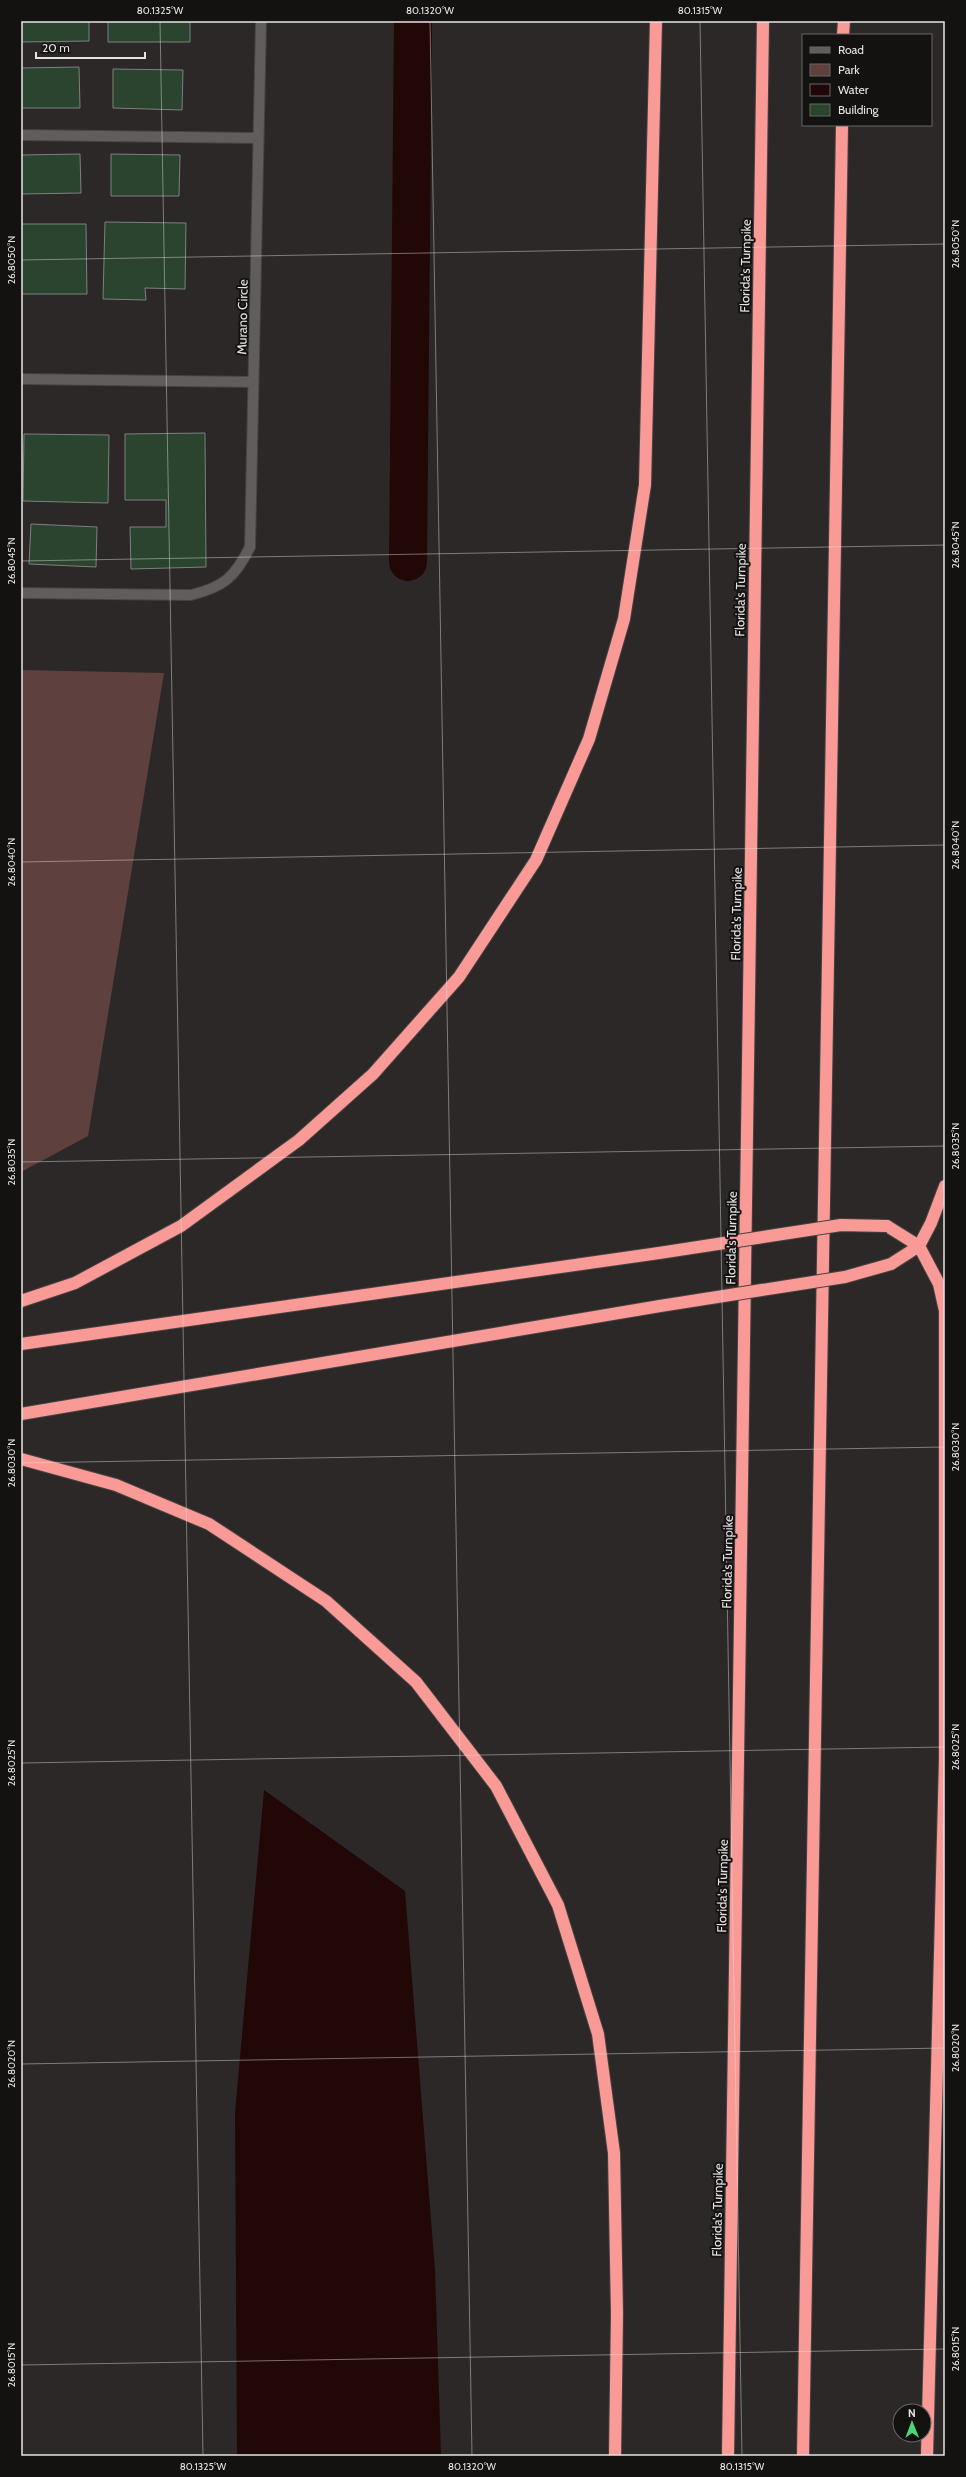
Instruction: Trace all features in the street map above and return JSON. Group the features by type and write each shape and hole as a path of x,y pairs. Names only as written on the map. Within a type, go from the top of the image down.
{"highway":[{"path":"21,1301 75,1283 181,1226 299,1140 373,1074 459,977 536,860 591,732 624,619 645,485 656,21"},
{"name":"Florida's Turnpike","path":"728,2456 763,21"},
{"path":"843,34 844,21"},
{"path":"803,2456 842,126"},
{"path":"21,1414 660,1306 845,1277 891,1264 919,1246 931,1223 945,1186"},
{"path":"21,1344 659,1253 841,1225 887,1226 919,1246 939,1284 944,1311 945,1760 927,2456"},
{"path":"21,1459 116,1485 209,1524 326,1601 416,1682 496,1786 558,1905 598,2034 614,2153 617,2314 615,2456"}],"street":[{"name":"Murano Circle","path":"21,593 191,595 213,590 230,579 240,567 250,547 261,21"},
{"path":"21,135 258,138"},
{"path":"21,379 253,382"}],"green space":[{"path":"21,670 164,673 88,1136 21,1172"}],"water":[{"path":"264,1790 405,1891 435,2270 441,2456 237,2456 235,2113"}],"building":[{"path":"21,21 89,21 89,41 21,42"},
{"path":"108,21 190,21 190,42 108,42"},
{"path":"79,67 80,108 21,108 21,68"},
{"path":"113,69 183,70 182,110 113,108"},
{"path":"80,154 81,193 21,194 21,155"},
{"path":"111,154 180,155 179,196 111,196"},
{"path":"105,222 186,223 185,289 145,288 146,300 103,299"},
{"path":"21,224 86,224 87,294 21,294"},
{"path":"205,433 206,567 131,569 130,527 166,527 166,500 125,500 125,434"},
{"path":"24,434 109,435 108,503 23,501"},
{"path":"31,524 97,527 96,567 29,564"}],"waterway":[{"path":"408,562 413,21"}]}
